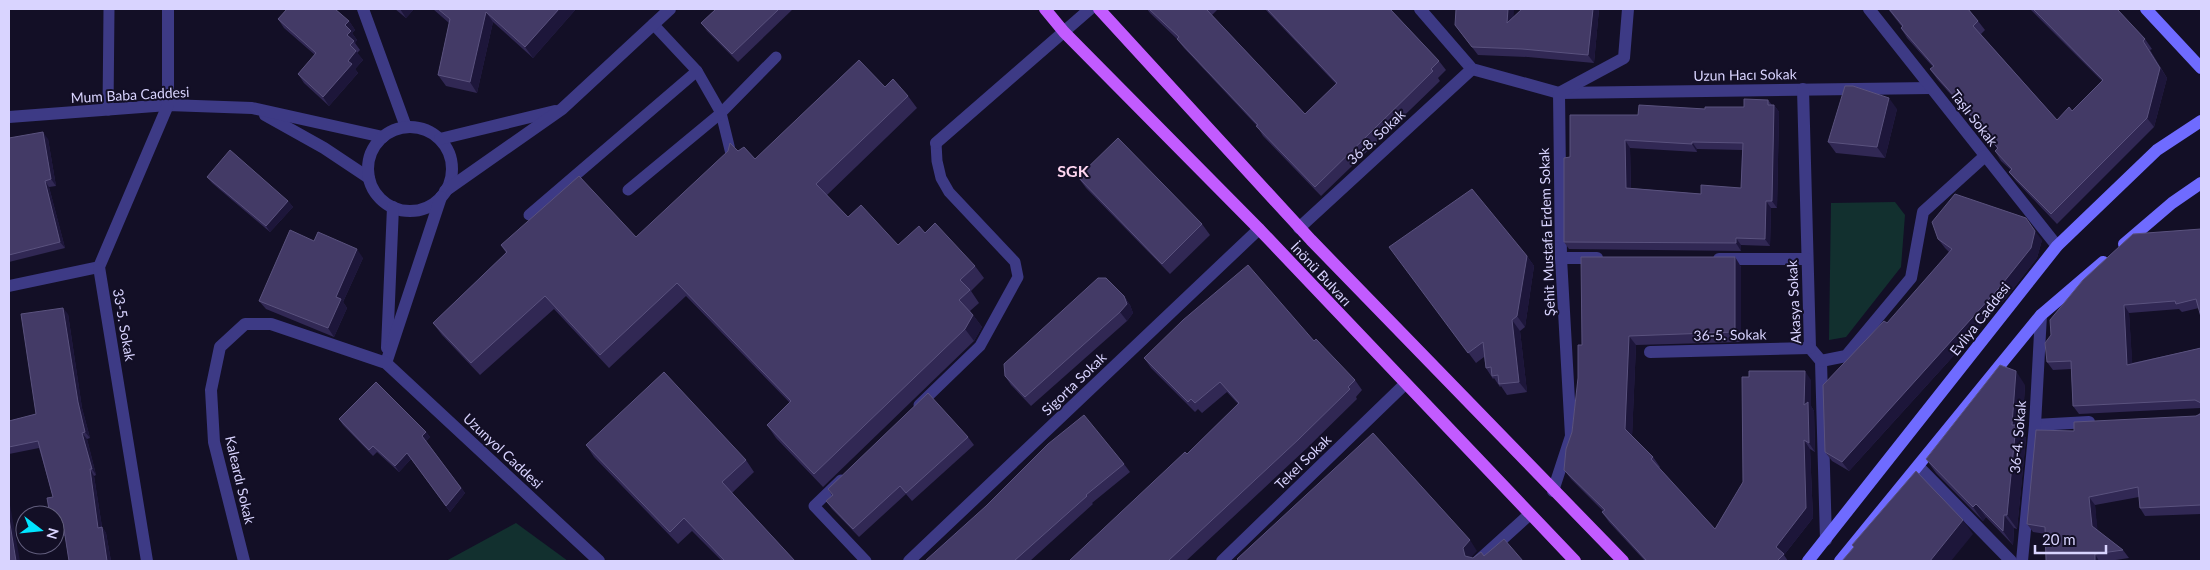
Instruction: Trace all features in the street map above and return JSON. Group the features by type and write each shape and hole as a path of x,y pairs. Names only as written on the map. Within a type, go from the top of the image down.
{"main road":[{"name":"İnönü Bulvarı","path":"1044,9 1064,32 1259,229 1575,561"},
{"name":"İnönü Bulvarı","path":"1099,9 1299,228 1623,561"},
{"path":"2146,9 2201,68"},
{"name":"Evliya Caddesi","path":"1808,561 2057,246 2157,150 2201,121"},
{"path":"1840,561 2041,315 2172,203 2201,184"}],"street":[{"path":"9,286 99,267 168,105 168,9"},
{"path":"363,9 406,127"},
{"path":"386,363 393,207 402,210 416,210 430,206 443,194 562,109 670,9"},
{"path":"936,143 1090,9"},
{"path":"1420,9 1472,69"},
{"path":"1559,93 1624,58 1628,9"},
{"name":"Taşlı Sokak","path":"1869,9 2057,246"},
{"name":"36-8. Sokak","path":"1299,228 1472,69"},
{"name":"Uzun Hacı Sokak","path":"1472,69 1559,93 1931,88"},
{"name":"Akasya Sokak","path":"1803,89 1810,348 1821,361"},
{"name":"Şehit Mustafa Erdem Sokak","path":"1553,491 1571,436 1561,258 1559,93"},
{"name":"Mum Baba Caddesi","path":"9,117 168,105 252,108 383,136"},
{"name":"Mum Baba Caddesi","path":"252,108 324,148 369,178 378,196 393,207"},
{"path":"440,139 562,109"},
{"path":"369,178 371,155 383,136 394,130 406,127 422,128 440,139 448,150 452,164 451,178 443,194 386,363"},
{"path":"1826,540 1821,361 1846,356 1911,278 1923,212 1985,156"},
{"name":"Sigorta Sokak","path":"910,561 1259,229"},
{"path":"1561,258 1610,258"},
{"path":"1708,259 1807,260"},
{"name":"33-5. Sokak","path":"99,267 147,561"},
{"name":"36-4. Sokak","path":"2022,561 2035,425 2041,315"},
{"name":"Kaleardı Sokak","path":"244,561 214,442 211,390 220,347 245,324 271,324 386,363"},
{"name":"36-5. Sokak","path":"1650,352 1810,348"},
{"name":"Uzunyol Caddesi","path":"386,363 599,561"},
{"name":"Tekel Sokak","path":"1222,561 1405,384"},
{"path":"2035,425 2103,422"},
{"path":"1918,466 2011,561"},
{"path":"1478,561 1530,514"}],"lane":[{"path":"108,110 109,9"},
{"path":"653,24 697,71 721,113 732,158 718,171"},
{"path":"628,190 721,113 776,57"},
{"path":"529,215 697,71"},
{"path":"911,413 980,346 1018,277 1015,262 949,192 941,178 936,161 936,143"},
{"path":"848,473 814,506 866,561"}],"green space":[{"path":"1895,202 1905,215 1901,267 1846,337 1829,340 1831,203"},
{"path":"516,523 568,561 446,561"}],"building":[{"path":"287,9 335,9 349,21 345,25 351,31 347,35 354,41 350,45 356,51 348,61 352,64 323,97 298,74 316,53 278,19"},
{"path":"438,9 559,9 525,47 486,12 470,82 438,75 450,19"},
{"path":"716,9 779,9 732,54 701,23"},
{"path":"1149,9 1206,9 1305,114 1337,83 1267,9 1390,9 1439,61 1431,69 1433,71 1315,187 1256,126 1258,125 1177,39 1179,37"},
{"path":"1456,9 1508,9 1507,23 1522,9 1593,9 1588,55 1472,47 1455,25"},
{"path":"1889,9 1968,9 1978,21 1973,26 2057,120 2069,107 2072,111 2103,80 2033,9 2117,9 2145,39 2143,41 2160,68 2147,118 2051,214 2009,172 2012,169 1995,151 1998,148 1993,143 1995,142 1930,69 1934,66 1901,28 1903,26"},
{"path":"859,60 885,87 893,79 908,96 816,184 848,217 861,205 898,245 919,226 925,233 935,223 975,266 960,280 970,290 959,300 973,315 965,329 814,474 767,425 791,401 677,283 600,355 545,296 471,363 433,323 507,252 501,245 579,176 636,237 728,151 730,143 738,151 744,147 755,159"},
{"path":"1845,86 1853,86 1889,98 1877,147 1828,142"},
{"path":"1744,99 1768,100 1768,105 1774,105 1772,201 1766,201 1765,239 1736,238 1736,243 1564,242 1564,158 1570,157 1570,115 1638,115 1639,105 1705,109 1705,107 1744,107","holes":["1625,140 1692,144 1692,142 1743,143 1741,188 1701,185 1701,194 1626,188"]},
{"path":"43,132 51,179 45,181 60,242 9,255 9,138"},
{"name":"SGK","path":"1118,138 1202,224 1162,264 1078,177"},
{"path":"230,150 288,201 266,226 207,177"},
{"path":"1472,189 1527,256 1517,316 1512,320 1519,382 1499,384 1498,375 1492,376 1491,367 1486,368 1483,342 1468,353 1389,247"},
{"path":"1955,194 2026,218 2035,231 2031,248 1999,288 1842,462 1825,452 1823,385 1884,321 1887,323 1952,249 1938,239 1932,222"},
{"path":"2201,229 2201,317 2196,299 2176,304 2175,301 2124,305 2127,365 2201,348 2201,403 2195,400 2073,406 2071,361 2047,362 2045,343 2051,335 2050,320 2083,280 2133,234"},
{"path":"290,230 314,241 318,232 357,249 336,297 341,299 328,328 259,301"},
{"path":"1581,257 1735,257 1735,332 1629,336 1625,429 1653,457 1651,459 1715,529 1743,482 1742,377 1749,377 1749,371 1805,371 1804,405 1808,402 1809,443 1804,440 1806,508 1776,547 1784,554 1777,561 1647,561 1602,512 1605,510 1564,470 1566,449 1572,432 1578,378 1578,345 1582,345"},
{"path":"1248,265 1314,341 1316,339 1355,380 1348,387 1350,389 1168,561 1069,561 1185,452 1187,454 1239,403 1220,382 1195,403 1191,399 1188,402 1144,358 1183,320"},
{"path":"1098,278 1106,278 1124,296 1127,304 1025,397 1005,376 1004,364"},
{"path":"63,308 78,402 85,432 82,433 92,469 90,469 98,528 102,527 107,561 69,561 65,535 65,505 48,505 47,498 53,497 38,441 9,447 9,421 36,414 21,314"},
{"path":"2000,365 2016,371 2012,425 2016,425 2007,515 2004,515 2003,531 1976,504 1973,507 1926,459"},
{"path":"664,372 746,460 722,482 795,561 725,561 684,518 670,532 586,445"},
{"path":"376,382 426,432 422,436 461,488 446,506 407,453 395,466 373,446 369,450 339,419"},
{"path":"928,393 968,437 906,493 900,486 853,529 826,501 833,495 828,489"},
{"path":"2201,412 2201,505 2140,508 2138,487 2089,497 2092,526 2123,550 2095,554 2095,561 2046,560 2045,527 2027,524 2036,430 2074,431 2074,422 2196,416"},
{"path":"1084,415 1124,464 1086,495 1014,561 925,561 986,506 1048,444"},
{"path":"1373,433 1470,540 1463,548 1465,556 1473,558 1481,552 1484,556 1504,539 1523,561 1239,561 1237,559"},
{"path":"1916,471 1963,520 1930,561 1842,561 1854,547 1852,545"},
{"path":"9,518 16,561 9,561"}],"district":[{"name":"SGK","path":"1073,171"}]}
